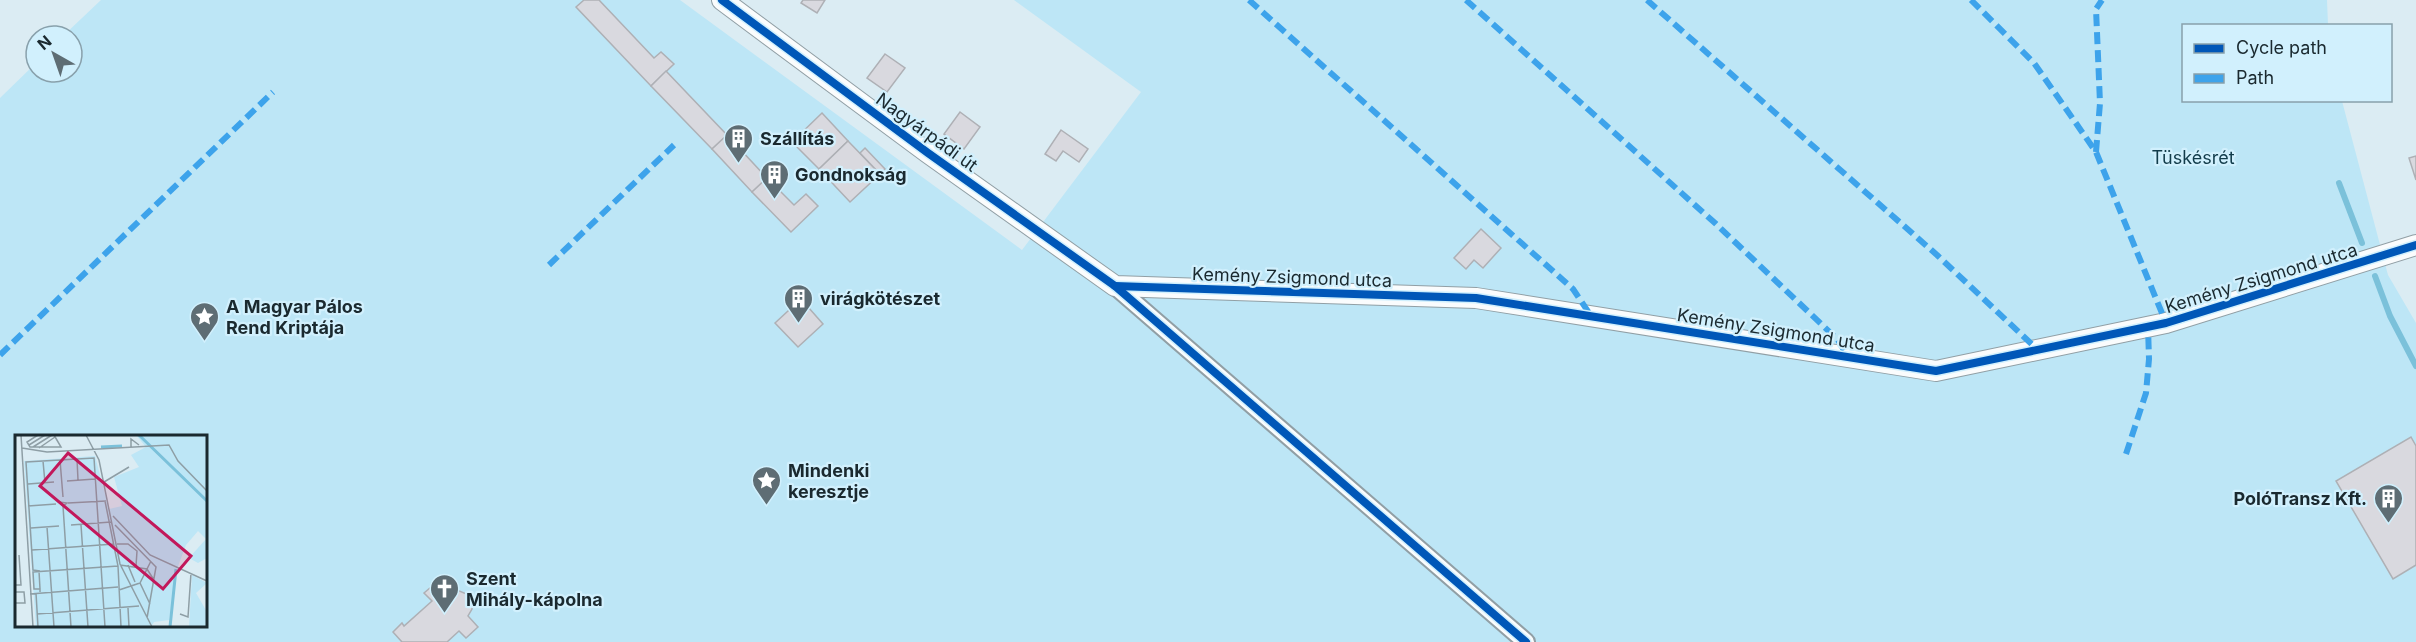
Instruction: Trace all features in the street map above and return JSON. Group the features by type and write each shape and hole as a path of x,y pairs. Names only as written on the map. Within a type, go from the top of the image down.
{"street":[{"name":"Nagyárpádi út","path":"722,0 928,153 1115,286"},
{"name":"Kemény Zsigmond utca","path":"1115,286 1476,298 1936,371 2166,323 2416,245"},
{"path":"1115,286 1526,642"}],"green space":[{"name":"Tüskésrét","path":"101,0 680,0 1022,250 1141,92 1014,0 2327,0 2328,24 2182,24 2182,102 2342,102 2388,275 2416,323 2416,642 0,642 0,98 24,75 24,84 84,84 84,24 76,24"}],"building":[{"path":"584,0 599,0 654,58 661,52 674,64 651,86 576,7"},
{"path":"803,0 825,0 817,13 801,3"},
{"path":"885,54 905,68 887,92 867,78"},
{"path":"666,71 727,135 712,149 651,86"},
{"path":"960,112 980,127 964,149 944,134"},
{"path":"822,113 848,141 819,169 792,142"},
{"path":"1061,130 1088,149 1079,162 1063,151 1056,161 1045,154"},
{"name":"Szállítás","path":"727,135 767,178 752,192 712,149"},
{"path":"848,141 880,174 850,202 819,169"},
{"path":"865,148 885,169 880,174 860,153"},
{"path":"2416,156 2416,180 2409,158"},
{"name":"Gondnokság","path":"767,178 794,205 806,194 818,206 791,232 752,192"},
{"path":"1481,229 1501,248 1483,268 1474,260 1466,269 1454,258"},
{"name":"virágkötészet","path":"801,299 823,324 798,347 775,323"},
{"name":"PolóTransz Kft.","path":"2411,437 2416,446 2416,565 2393,579 2336,481"},
{"name":"Szent Mihály-kápolna","path":"437,582 447,593 457,590 469,595 472,609 468,616 478,627 466,638 459,631 447,642 402,642 393,632 402,623 404,626 432,601 424,593"}],"waterway":[{"path":"2339,183 2362,243"},
{"path":"2375,276 2390,316 2416,366"}],"marked path":[{"path":"1249,0 1573,289 1591,316"},
{"path":"1466,0 1715,223 1838,340 1848,357"},
{"path":"1647,0 1937,255 2039,351"},
{"path":"1971,0 2034,63 2096,152 2166,323"},
{"path":"2096,152 2100,103 2096,9 2102,0"},
{"path":"0,355 273,92"},
{"path":"549,265 674,145"},
{"path":"2126,454 2146,393 2149,359 2148,327"}],"cycle path":[{"path":"722,0 928,153 1115,286 1526,642"},
{"path":"1115,286 1476,298 1936,371 2166,323 2416,245"}],"place":[{"name":"Szállítás","path":"739,164"},
{"name":"Gondnokság","path":"774,200"},
{"name":"virágkötészet","path":"799,324"},
{"name":"A Magyar Pálos Rend Kriptája","path":"205,342"},
{"name":"Mindenki keresztje","path":"767,506"},
{"name":"PolóTransz Kft.","path":"2388,524"},
{"name":"Szent Mihály-kápolna","path":"445,614"}]}
